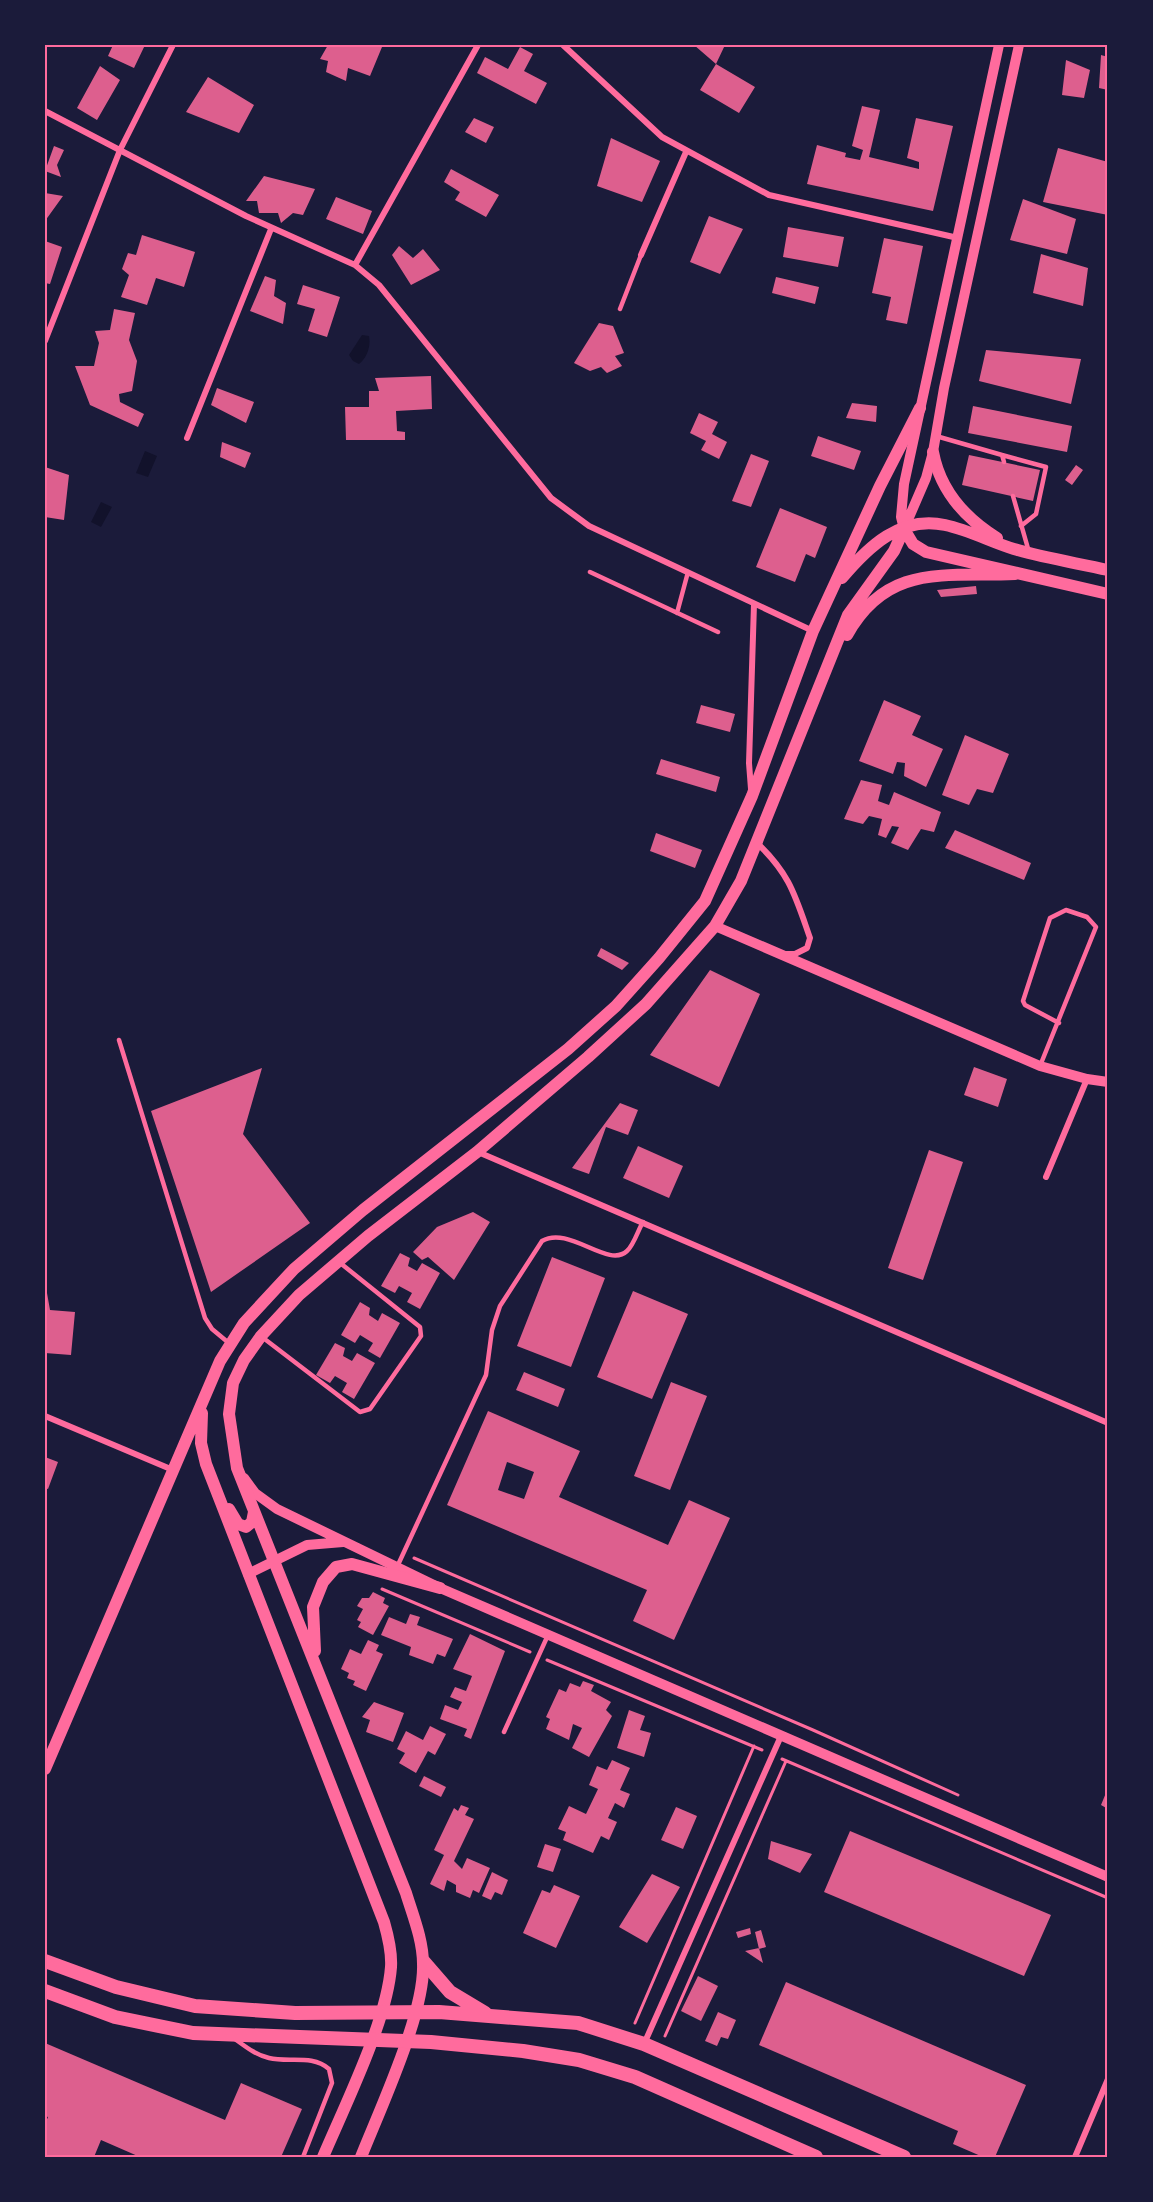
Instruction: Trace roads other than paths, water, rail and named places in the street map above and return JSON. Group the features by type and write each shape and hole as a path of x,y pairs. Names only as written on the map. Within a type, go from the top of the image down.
{"main road":[{"path":"45,1769 203,1400 230,1344 244,1323 294,1269 363,1210 568,1048 616,1006 659,958 705,900 752,796 813,631 880,486 920,408"},
{"path":"933,452 939,478 948,494 989,533 1022,551"},
{"path":"832,590 873,544 904,529 926,523 947,525 1022,551 1108,570"},
{"path":"904,529 913,544 927,552 1108,594"},
{"path":"361,2157 415,2011 422,1983 423,1962 406,1893 237,1468 230,1414 233,1383 244,1360 261,1336 299,1295 368,1236 477,1152 646,1004 715,926 736,892 848,615 889,558 904,529"},
{"path":"816,691 858,615 878,594 897,583 909,580 1015,574"},
{"path":"203,1400 201,1443 210,1474 384,1922 391,1970 381,2012 323,2157"},
{"path":"210,1474 238,1524 246,1527 250,1525 254,1512"},
{"path":"318,1670 312,1629 313,1607 323,1582 336,1567 351,1564 440,1588"},
{"path":"45,1961 116,1987 195,2006 295,2013 415,2011 490,2015 578,2024 644,2044 904,2157"},
{"path":"423,1962 450,1992 490,2015"},
{"path":"45,1991 75,2003 150,2026 231,2036 371,2039 523,2051 605,2068 636,2077 816,2157"}],"street":[{"path":"45,340 120,150 173,45"},
{"path":"355,265 478,45"},
{"path":"564,45 663,137 686,152 769,195 958,238"},
{"path":"904,529 901,506 920,408 999,45"},
{"path":"904,529 926,478 933,452 1019,45"},
{"path":"45,111 272,229 355,265 379,285 551,498 589,526 813,631"},
{"path":"641,255 686,152"},
{"path":"187,438 272,229"},
{"path":"752,796 749,763 754,604"},
{"path":"756,841 775,860 790,882 810,939 807,948 795,954 779,954"},
{"path":"715,926 1040,1066 1087,1079 1108,1082"},
{"path":"1046,1177 1087,1079"},
{"path":"477,1152 1108,1423"},
{"path":"45,1416 173,1470"},
{"path":"237,1468 255,1493 265,1501 440,1588 1108,1877"},
{"path":"248,1574 307,1545 346,1542"},
{"path":"644,2044 781,1736"},
{"path":"1075,2157 1108,2079"}],"lane":[{"path":"621,309 641,255"},
{"path":"936,436 1046,467 1036,514 1021,526"},
{"path":"1002,455 1004,462"},
{"path":"1013,496 1021,526 1022,551"},
{"path":"590,572 718,632"},
{"path":"677,613 688,572"},
{"path":"1040,1066 1059,1023 1096,927 1087,917 1065,910 1050,918 1023,1001 1025,1005 1059,1023"},
{"path":"120,1040 205,1318 212,1329 230,1344"},
{"path":"397,1567 486,1375 492,1330 500,1306 542,1241 559,1235 610,1255 619,1255 627,1251 643,1222"},
{"path":"261,1336 360,1412 370,1409 421,1336 420,1328 339,1262"},
{"path":"504,1732 548,1635"},
{"path":"231,2036 260,2056 272,2059 314,2060 329,2069 332,2083 303,2157"}]}
